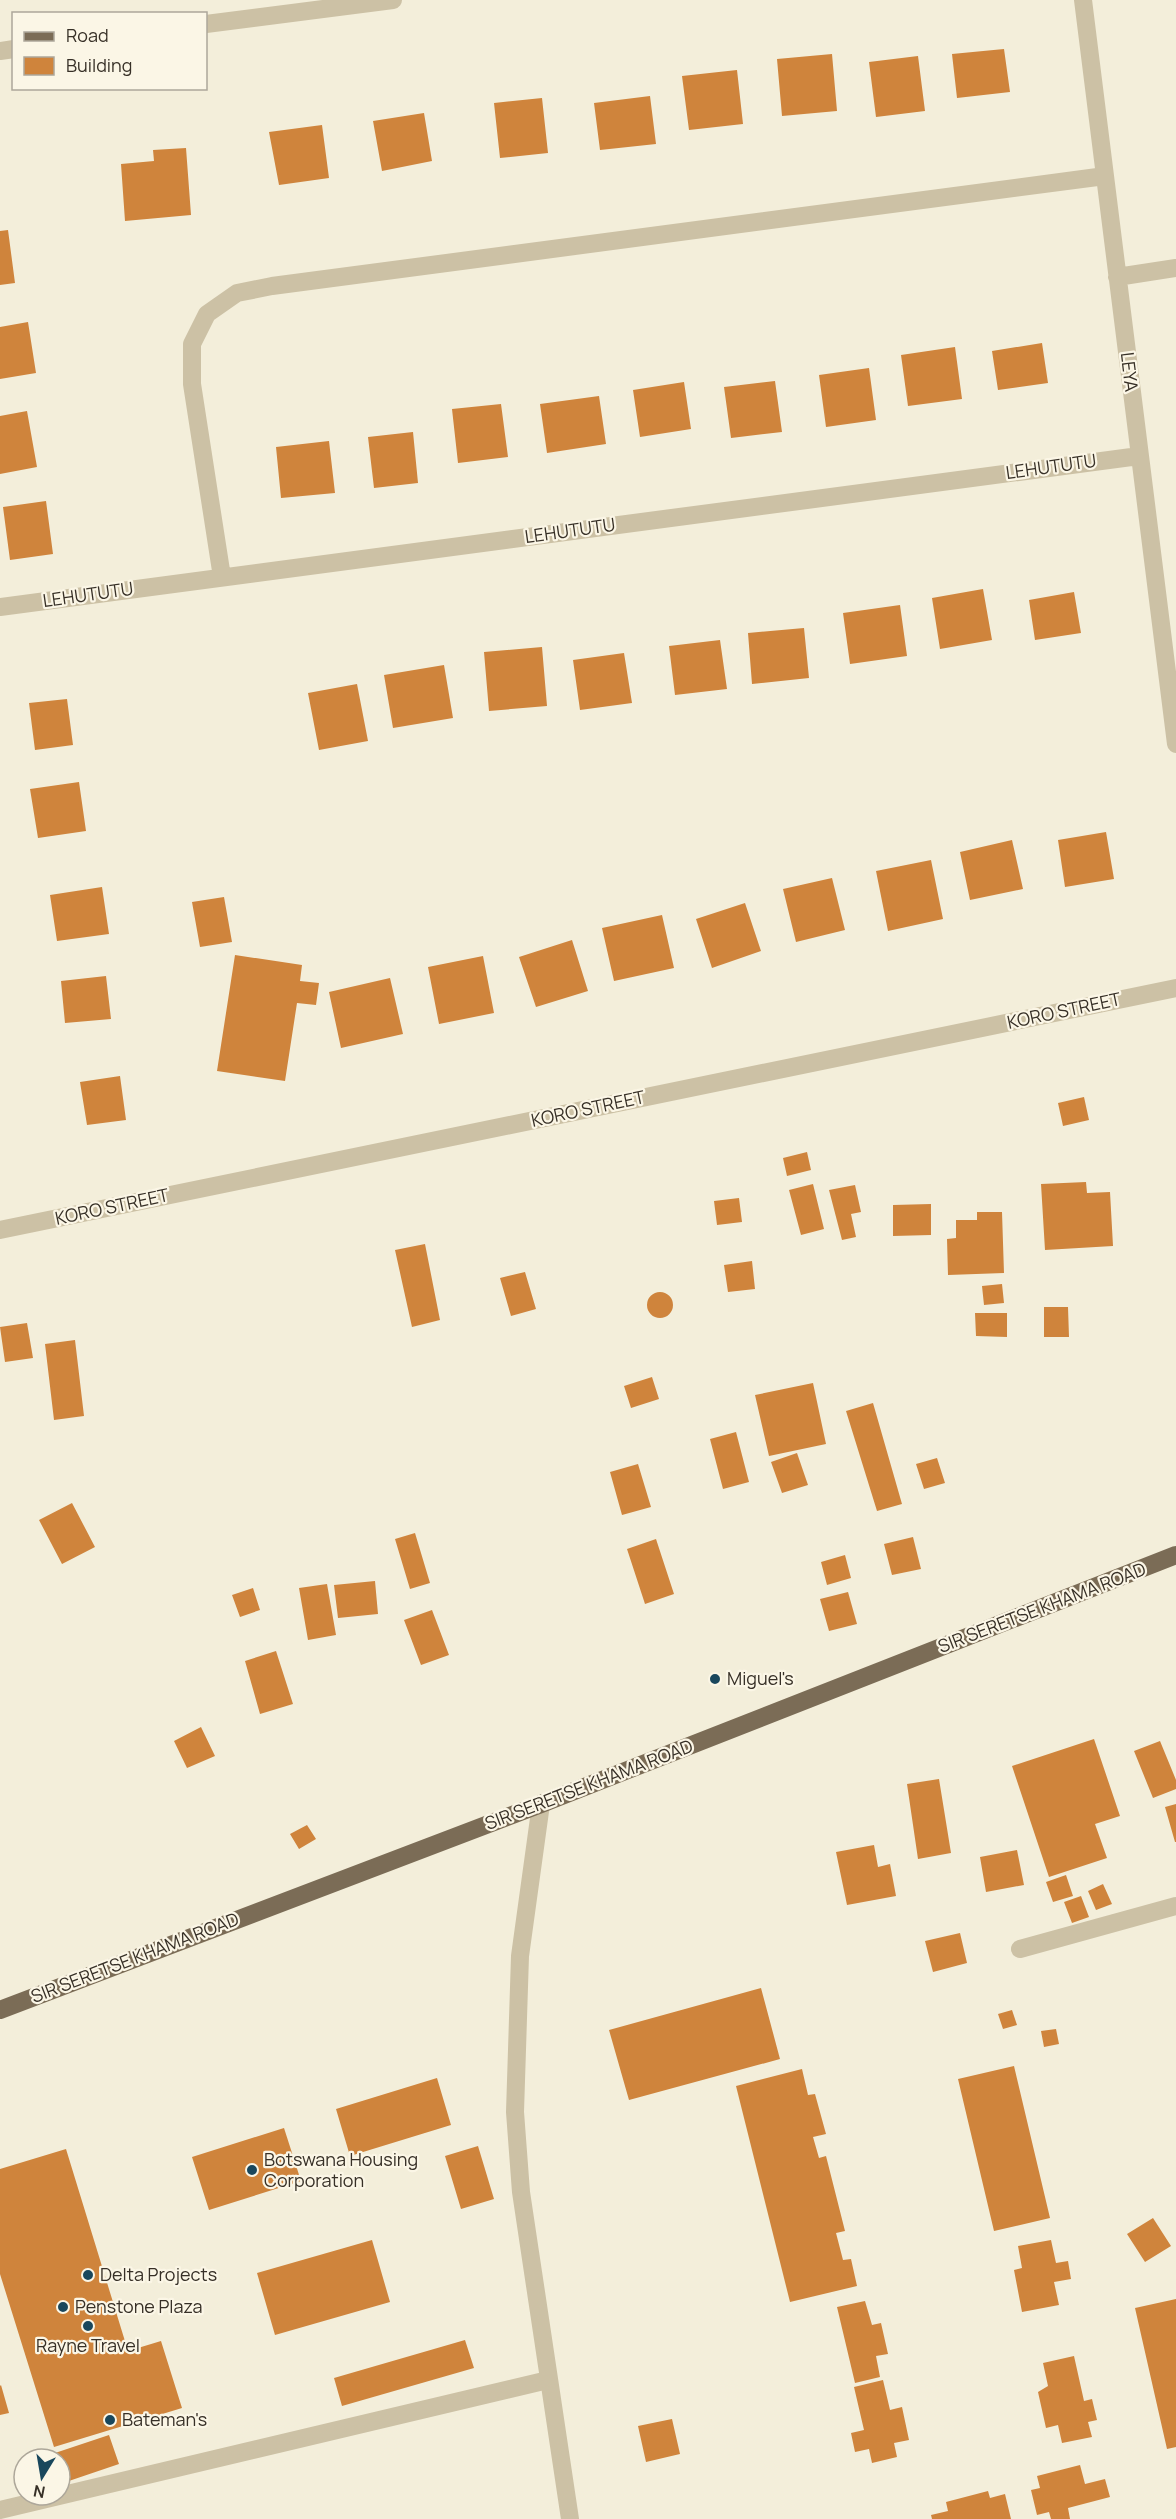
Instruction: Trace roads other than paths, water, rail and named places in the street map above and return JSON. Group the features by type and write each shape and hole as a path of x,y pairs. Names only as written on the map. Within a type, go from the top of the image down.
{"main road":[{"name":"SIR SERETSE KHAMA ROAD","path":"0,2010 541,1804 1176,1555"}],"street":[{"path":"207,24 393,0"},
{"name":"LEYA","path":"1083,0 1176,744"},
{"path":"222,578 192,384 192,344 207,314 237,293 272,286 1105,176"},
{"path":"1118,277 1176,268"},
{"name":"LEHUTUTU","path":"0,607 1139,456"},
{"name":"KORO STREET","path":"0,1230 1176,988"},
{"path":"541,1804 520,1956 515,2112 521,2192 570,2519"},
{"path":"1020,1949 1176,1906"},
{"path":"0,2510 548,2380"}],"place":[{"name":"Miguel's","path":"715,1679"},
{"name":"Botswana Housing Corporation","path":"252,2170"},
{"name":"Delta Projects","path":"88,2275"},
{"name":"Penstone Plaza","path":"63,2307"},
{"name":"Rayne Travel","path":"88,2326"},
{"name":"Bateman's","path":"110,2420"}]}
